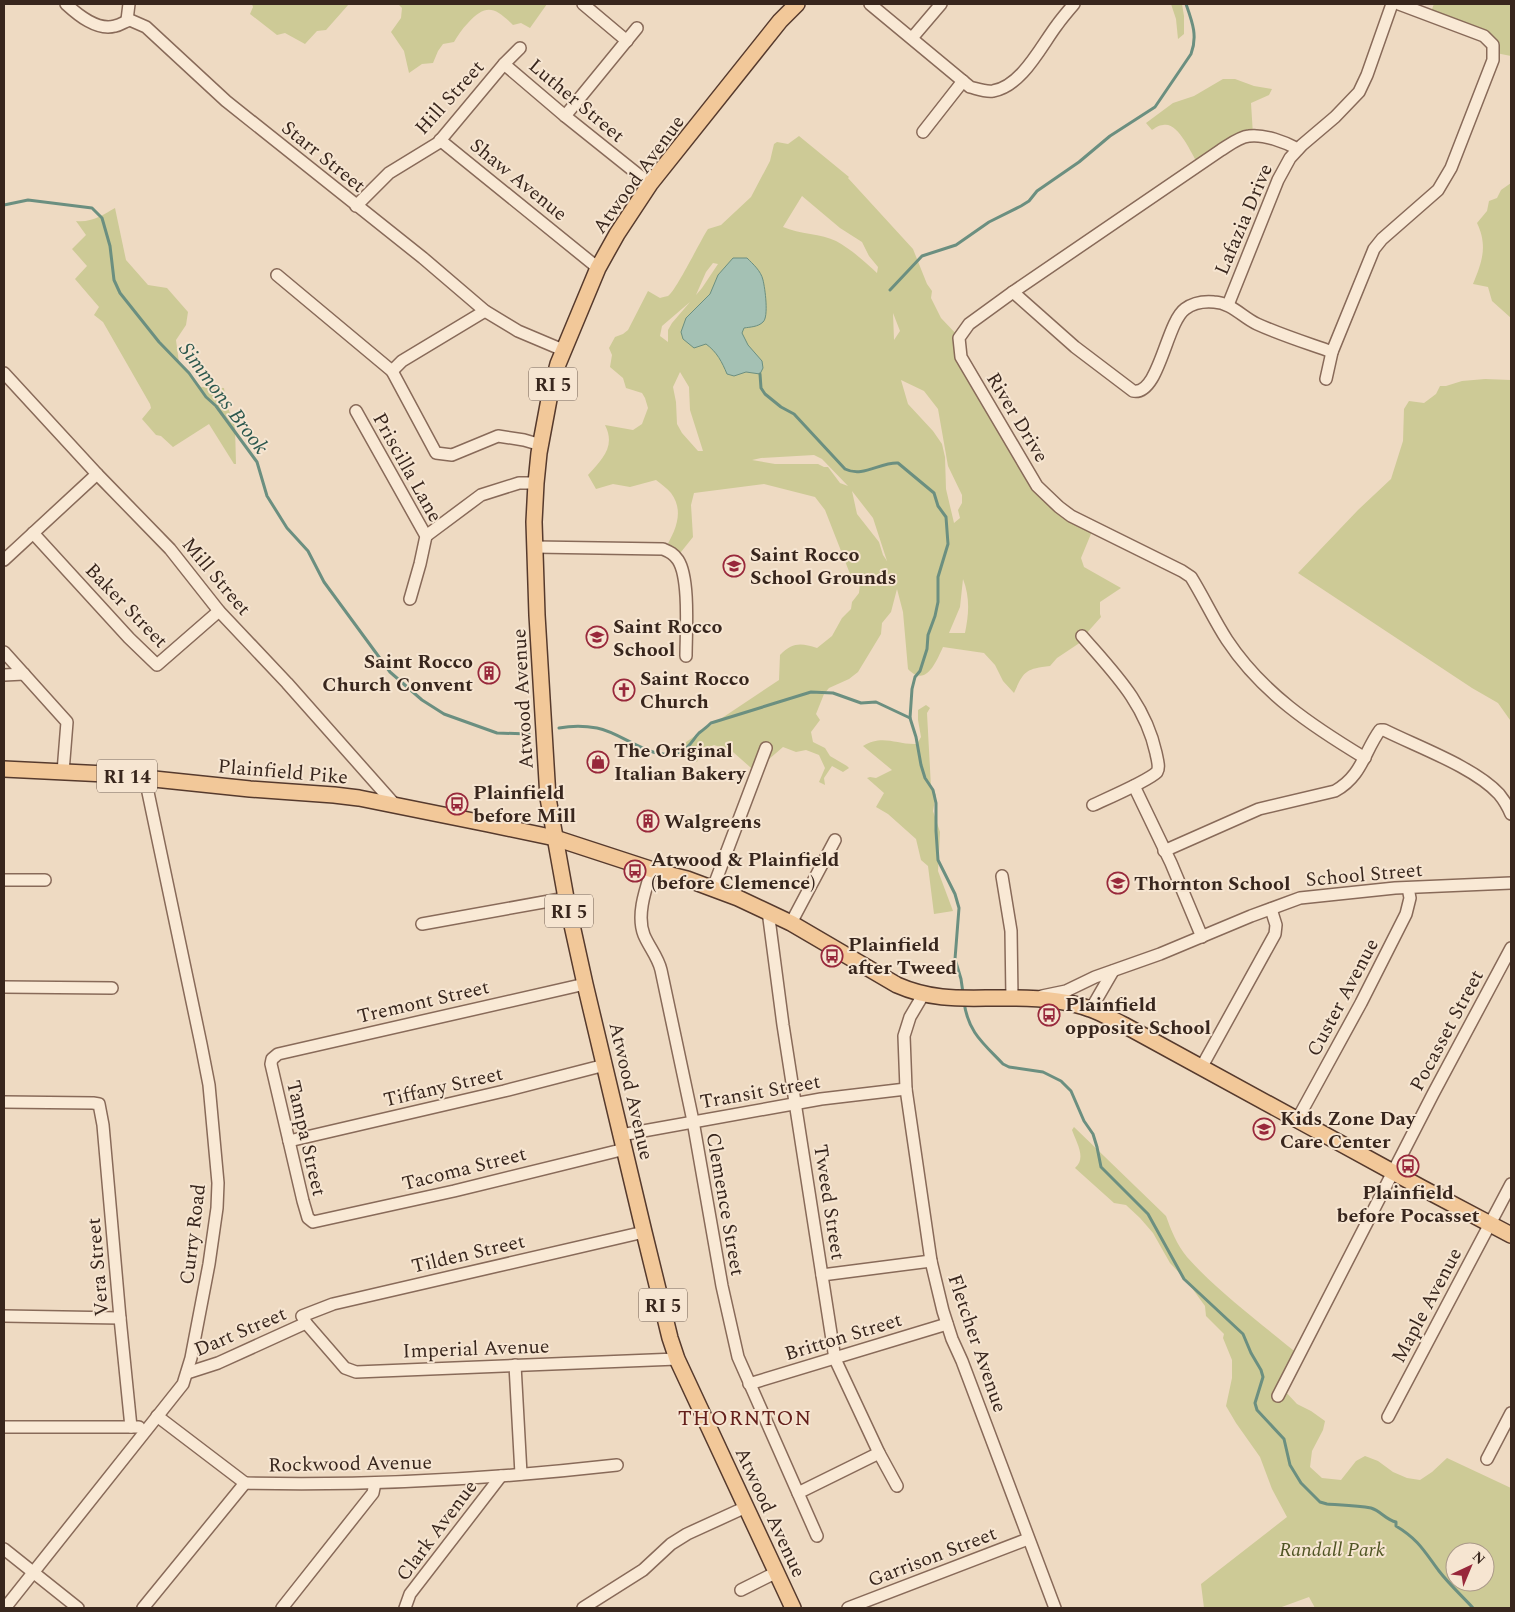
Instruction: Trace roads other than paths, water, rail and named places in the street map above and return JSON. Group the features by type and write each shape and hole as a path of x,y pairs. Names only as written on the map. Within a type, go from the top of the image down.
{"main road":[{"name":"Atwood Avenue","path":"793,1608 677,1359 644,1232 566,898 555,838 547,784 537,615 534,522 536,483 550,394 563,350 598,268 650,184 780,21 797,4"},
{"name":"Plainfield Pike","path":"4,769 145,778 250,789 334,795 555,838"},
{"name":"RI 14","path":"555,838 713,888 768,911 897,985 923,995 947,998 1029,998 1063,1002 1091,1009 1511,1235"}],"street":[{"path":"66,4 81,16 98,25 116,26 127,20 129,4"},
{"path":"583,4 627,41"},
{"path":"870,4 970,87 982,91 994,91 1006,86 1022,74 1056,25 1074,4"},
{"path":"912,38 941,4"},
{"name":"Lafazia Drive","path":"1228,305 1278,180 1290,158 1298,149 1335,117 1359,92 1367,75 1392,4"},
{"path":"1326,379 1332,352 1374,249 1382,239 1442,185 1451,168 1493,60 1493,45 1484,36 1399,4"},
{"name":"Starr Street","path":"127,20 137,22 146,27 226,101 485,311 518,331 563,350"},
{"path":"565,116 637,28"},
{"name":"Hill Street","path":"356,206 389,173 438,143 504,64 520,48"},
{"name":"Luther Street","path":"504,64 650,184"},
{"path":"923,132 963,81"},
{"name":"River Drive","path":"1298,149 1262,136 1248,136 1239,139 1013,292 969,324 959,338 959,345 961,357 1037,486 1058,507 1071,516 1191,577 1226,640 1264,686 1306,721 1366,758"},
{"name":"Shaw Avenue","path":"440,140 598,268"},
{"path":"277,275 392,371 436,453 452,455 498,436 541,445"},
{"path":"1013,292 1075,347 1120,382 1137,392 1144,388 1153,377 1176,318 1183,310 1193,304 1202,302 1220,302 1228,305 1257,324 1332,352"},
{"path":"392,371 402,361 485,311"},
{"name":"Mill Street","path":"4,373 9,386 170,549 219,611 288,683 396,806"},
{"name":"Priscilla Lane","path":"356,411 426,536 410,598"},
{"path":"4,560 97,474"},
{"path":"426,536 481,495 519,483 536,483"},
{"name":"Baker Street","path":"33,533 129,638 157,665 219,611"},
{"path":"535,547 663,550 672,553 682,567 685,588 686,656"},
{"path":"1082,636 1133,696 1153,740 1158,770 1134,786 1093,805"},
{"path":"4,652 67,722 63,772"},
{"path":"4,674 24,674"},
{"path":"1164,851 1259,810 1336,791 1351,780 1366,758 1380,730 1384,730 1481,778 1500,795 1511,814"},
{"path":"713,888 766,748"},
{"name":"Curry Road","path":"5,1608 182,1384 187,1373 210,1264 218,1183 209,1085 145,778"},
{"path":"1134,786 1202,937"},
{"path":"791,923 835,840"},
{"name":"Clemence Street","path":"652,869 645,892 641,924 650,948 659,962 693,1121 722,1286 738,1357 817,1536"},
{"path":"1002,876 1011,931 1012,998"},
{"path":"4,880 45,880"},
{"name":"School Street","path":"1029,998 1066,991 1095,977 1160,954 1300,898 1408,888 1511,883"},
{"name":"Custer Avenue","path":"1297,1120 1361,1003 1406,914 1410,898 1408,888"},
{"path":"422,924 566,898"},
{"path":"1201,1068 1275,934 1276,925 1271,909"},
{"name":"Tweed Street","path":"768,911 835,1359 879,1453 897,1486"},
{"name":"Pocasset Street","path":"1278,1396 1392,1172 1511,948"},
{"path":"1091,1009 1113,971"},
{"name":"Tremont Street","path":"272,1059 278,1054 586,984"},
{"path":"4,987 112,988"},
{"name":"Fletcher Avenue","path":"923,995 910,1017 904,1036 906,1089 932,1261 947,1324 1055,1608"},
{"name":"Tampa Street","path":"272,1059 271,1064 276,1089 308,1218 313,1222"},
{"name":"Tiffany Street","path":"289,1141 504,1091 605,1065"},
{"name":"Transit Street","path":"623,1142 693,1121 748,1113 796,1103 906,1089"},
{"name":"Vera Street","path":"4,1102 99,1104 104,1125 131,1427"},
{"name":"Tacoma Street","path":"313,1222 454,1191 623,1142"},
{"name":"Maple Avenue","path":"1388,1417 1511,1184"},
{"name":"Tilden Street","path":"304,1320 333,1304 644,1232"},
{"path":"822,1274 932,1261"},
{"path":"4,1316 120,1318"},
{"name":"Dart Street","path":"187,1373 218,1363 304,1320"},
{"name":"Imperial Avenue","path":"304,1320 345,1368 356,1372 677,1359"},
{"name":"Britton Street","path":"749,1384 947,1324"},
{"path":"515,1365 521,1474"},
{"path":"1487,1459 1511,1413"},
{"path":"157,1416 245,1483"},
{"path":"4,1427 148,1427"},
{"path":"798,1493 879,1453"},
{"name":"Rockwood Avenue","path":"142,1608 245,1483 315,1485 375,1483 543,1473 617,1465"},
{"name":"Clark Avenue","path":"405,1608 410,1594 501,1476"},
{"path":"282,1608 373,1493 375,1483"},
{"path":"583,1608 636,1575 671,1544 687,1534 746,1507"},
{"name":"Garrison Street","path":"848,1608 1028,1539"},
{"path":"4,1549 78,1608"},
{"path":"741,1590 776,1572"}],"waterway":[{"path":"890,290 922,256 956,245 989,222 1029,201 1037,191 1079,162 1110,136 1155,107 1191,54 1194,35 1186,4"},
{"name":"Simmons Brook","path":"4,205 28,200 92,208 102,218 110,246 114,280 120,293 159,342 189,373 206,397 216,406 257,462 267,496 287,528 308,551 324,582 390,672 422,700 444,714 497,733 529,734"},
{"path":"760,374 761,388 765,394 781,407 794,414 845,469 858,472 891,463 898,463 934,493 938,506 946,517 948,544 938,577 938,602 928,635 927,649 912,689 910,718 916,737 921,765 925,778 933,790 936,803 938,860 955,894 959,908 955,959 963,993"},
{"name":"Simmons Brook","path":"559,728 578,726 597,728 649,751 659,754 670,754 686,749 699,733 711,723 811,692 833,693 861,703 876,702 910,718"},
{"path":"964,1002 969,1021 977,1036 1003,1064 1009,1067 1043,1072 1061,1081 1071,1091 1084,1121 1093,1134 1101,1167 1148,1214 1184,1279 1243,1334 1263,1377 1255,1403 1257,1410 1284,1439 1290,1465 1301,1483 1320,1502 1371,1508 1396,1522 1396,1526 1416,1541 1443,1576 1473,1608"}],"place":[{"name":"Saint Rocco School Grounds","path":"734,566"},
{"name":"Saint Rocco School","path":"597,637"},
{"name":"Saint Rocco Church Convent","path":"489,673"},
{"name":"Saint Rocco Church","path":"624,690"},
{"name":"The Original Italian Bakery","path":"598,762"},
{"name":"Plainfield before Mill","path":"457,804"},
{"name":"Walgreens","path":"648,821"},
{"name":"Atwood & Plainfield (before Clemence)","path":"635,871"},
{"name":"Thornton School","path":"1118,883"},
{"name":"Plainfield after Tweed","path":"832,956"},
{"name":"Plainfield opposite School","path":"1049,1015"},
{"name":"Kids Zone Day Care Center","path":"1264,1129"},
{"name":"Plainfield before Pocasset","path":"1408,1166"}],"district":[{"name":"THORNTON","path":"745,1418"}],"park label":[{"name":"Randall Park","path":"1332,1549"}]}
